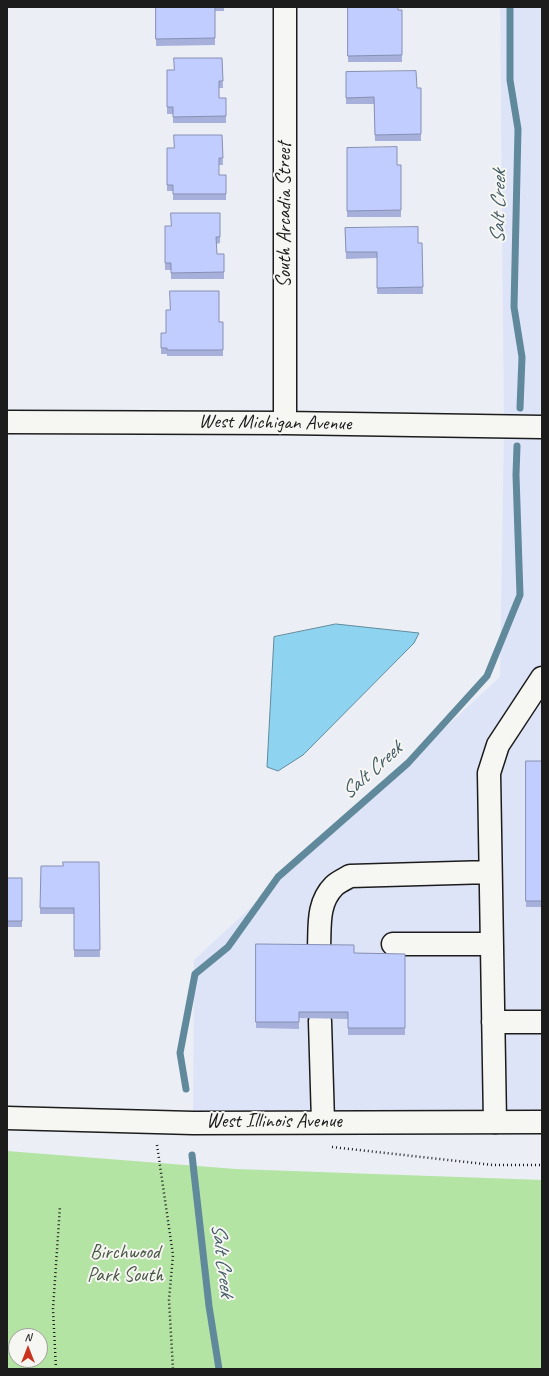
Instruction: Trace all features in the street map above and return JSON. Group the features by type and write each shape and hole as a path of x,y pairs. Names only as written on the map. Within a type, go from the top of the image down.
{"street":[{"name":"South Arcadia Street","path":"285,7 285,423"},
{"name":"West Michigan Avenue","path":"7,422 285,423 542,427"},
{"path":"494,1122 489,773 498,745 542,678"},
{"path":"319,948 322,903 334,886 350,876 490,872"},
{"path":"393,944 492,944"},
{"path":"320,1022 323,1122"},
{"path":"493,1022 542,1022"},
{"name":"West Illinois Avenue","path":"7,1118 193,1123 542,1122"}],"path":[{"path":"157,1142 173,1255 169,1300 173,1369"},
{"path":"326,1145 339,1148 493,1165 542,1165"},
{"path":"56,1369 53,1309 60,1206"}],"shaded area":[{"path":"500,7 542,7 542,1122 193,1123 194,960 500,677 504,427"}],"green space":[{"name":"Birchwood Park South","path":"7,1151 236,1169 542,1180 542,1369 7,1369"}],"water":[{"path":"336,624 419,633 414,643 303,755 278,771 267,767 274,637"}],"building":[{"path":"156,7 215,7 215,38 156,39"},
{"path":"348,7 398,7 398,10 402,10 402,55 348,56"},
{"path":"174,58 222,58 223,81 219,81 219,98 226,98 226,116 173,117 173,107 167,107 167,70 174,70"},
{"path":"416,71 417,88 421,88 421,134 375,135 374,97 346,98 346,72"},
{"path":"174,135 222,135 223,158 219,158 219,175 226,175 226,194 173,194 173,185 167,185 167,148 174,148"},
{"path":"397,147 397,165 401,165 401,210 347,211 347,148"},
{"path":"171,213 220,213 220,237 216,237 217,254 224,254 224,272 171,273 171,263 165,263 165,226 171,226"},
{"path":"418,227 418,243 422,243 423,287 377,288 377,252 346,252 345,228"},
{"path":"170,291 219,291 219,322 223,322 223,350 167,350 167,348 161,348 161,333 166,333 166,310 170,310"},
{"path":"526,761 542,761 542,901 526,901"},
{"path":"63,862 99,862 100,950 74,950 74,908 40,908 41,866 63,866"},
{"path":"7,878 22,878 22,921 7,921"},
{"path":"256,944 354,945 354,953 405,954 405,1028 348,1028 348,1012 299,1012 299,1022 256,1022"}],"waterway":[{"name":"Salt Creek","path":"510,7 510,80 518,129 514,307 522,357 520,408"},
{"name":"Salt Creek","path":"186,1089 180,1053 195,974 228,947 278,877 408,763 487,676 520,595 516,475 517,446"},
{"name":"Salt Creek","path":"192,1155 209,1306 219,1369"}]}
